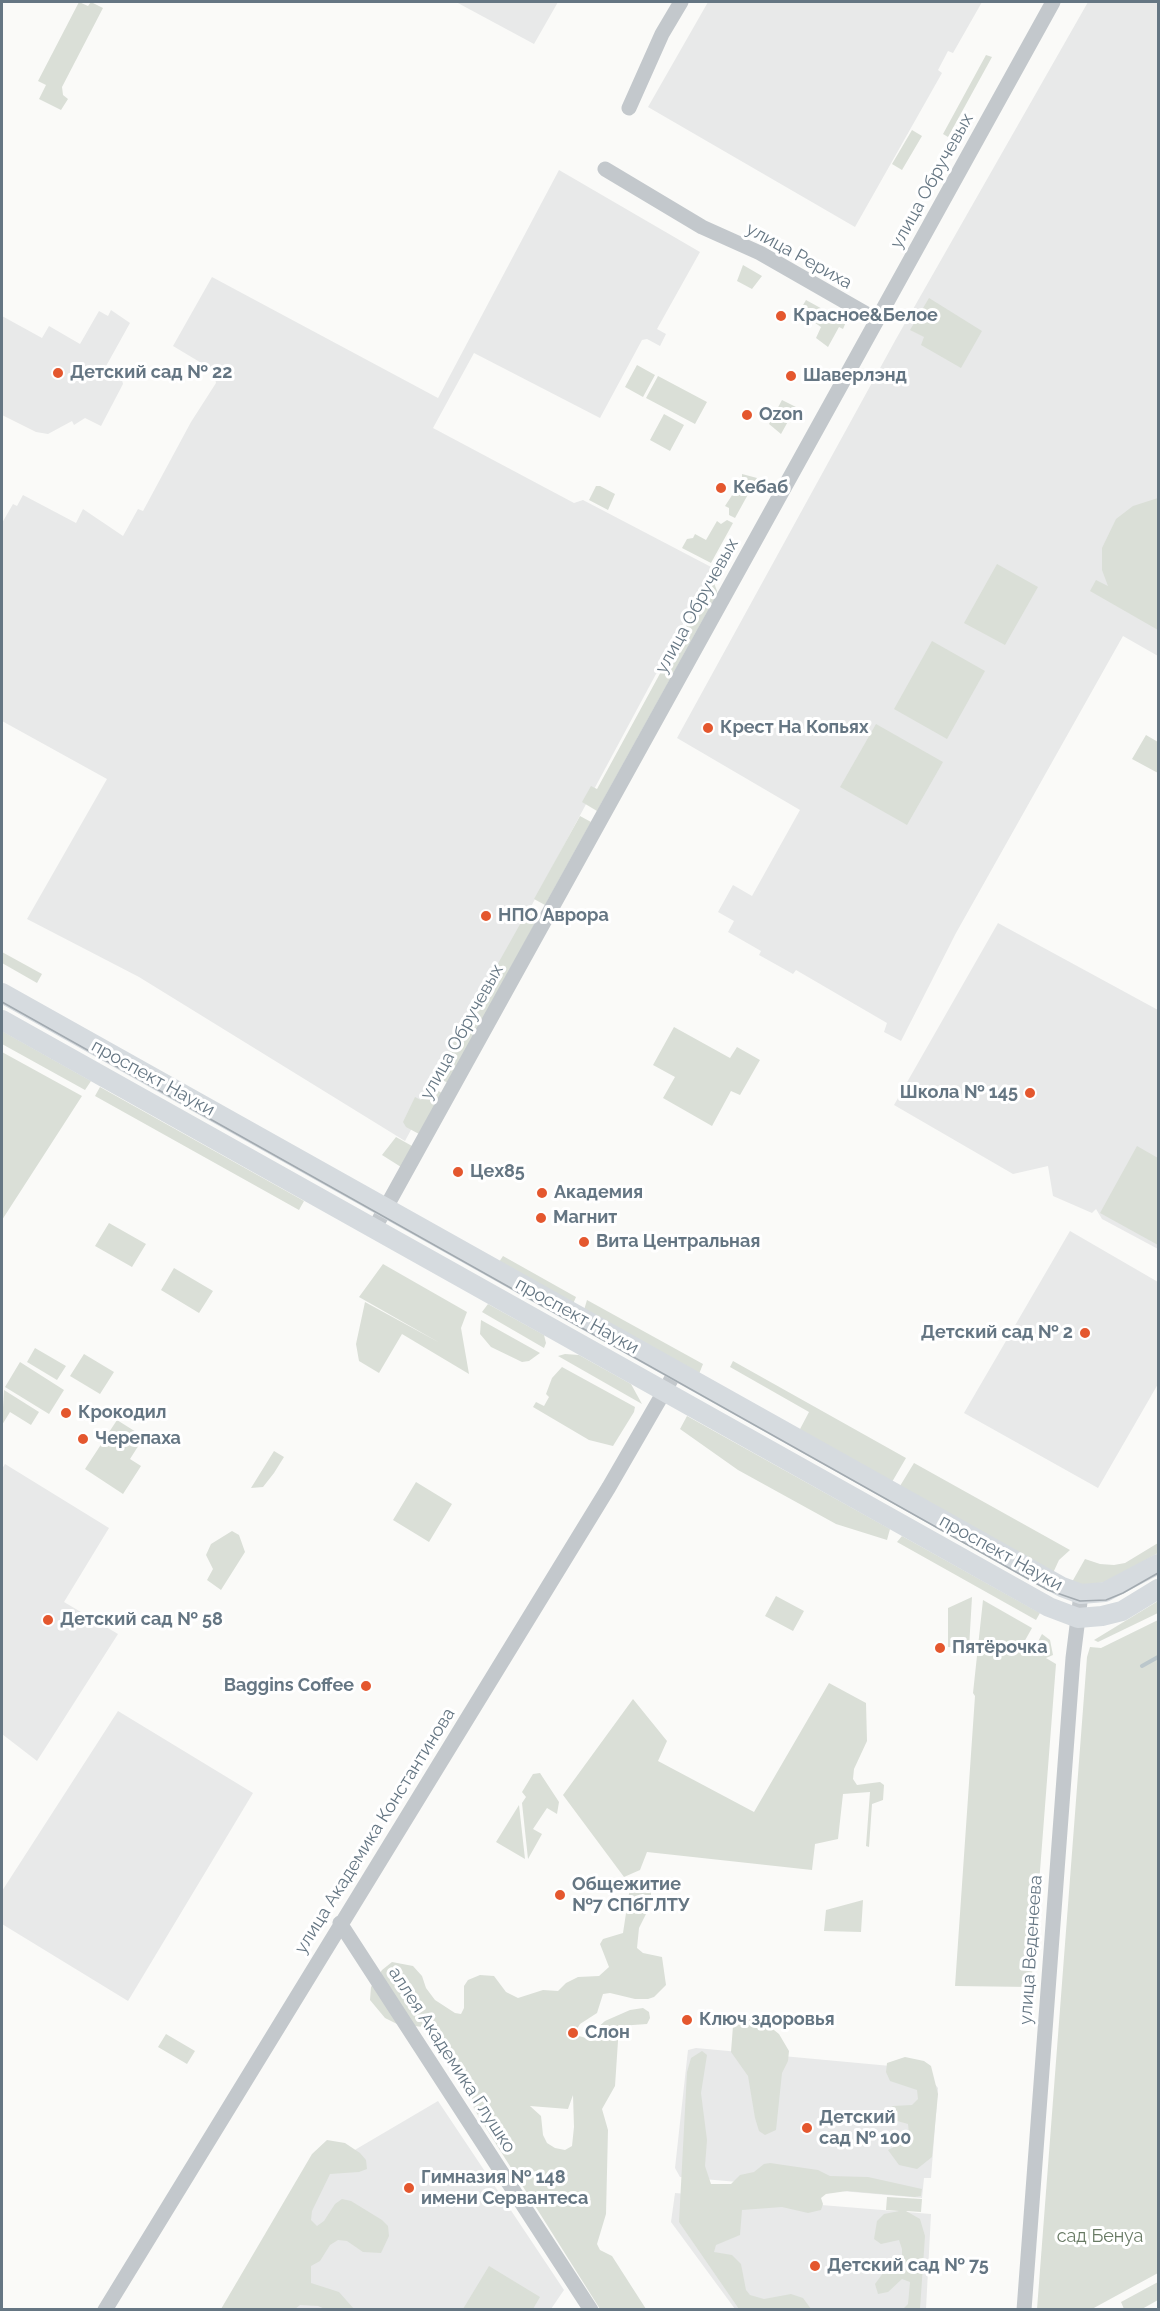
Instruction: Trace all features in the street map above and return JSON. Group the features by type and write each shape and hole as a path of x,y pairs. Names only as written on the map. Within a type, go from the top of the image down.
{"main road":[{"name":"проспект Науки","path":"2,993 1062,1587 1092,1594 1120,1587 1158,1564"},
{"name":"проспект Науки","path":"2,1020 1039,1602 1078,1618 1102,1617 1122,1611 1158,1589"}],"street":[{"path":"629,108 662,34 681,2"},
{"name":"улица Обручевых","path":"374,1229 1053,2"},
{"name":"улица Рериха","path":"606,169 702,227 760,253 877,320"},
{"name":"улица Академика Константинова","path":"105,2310 340,1923 609,1488 676,1371"},
{"name":"улица Веденеева","path":"1024,2310 1081,1593"},
{"name":"аллея Академика Глушко","path":"340,1923 591,2310"}],"shaded area":[{"path":"456,2 558,2 534,44"},
{"path":"708,2 982,2 953,53 948,51 938,70 942,73 855,227 648,107"},
{"path":"1088,2 1158,2 1158,656 1123,636 956,933 901,1041 884,1032 887,1023 796,970 793,974 759,955 761,951 728,932 734,921 718,912 733,885 752,896 800,810 677,738 896,339"},
{"path":"559,170 700,252 657,329 666,334 660,346 647,339 642,340 600,418 474,353 433,428 574,503 583,500 713,568 405,1141 139,977 27,919 107,779 2,721 2,523 13,504 17,506 23,495 76,523 83,509 123,536 138,509 143,511 191,422 216,383 213,370 173,346 212,277 438,398"},
{"name":"Детский сад № 22","path":"111,310 130,323 105,368 121,376 123,384 101,426 85,418 74,425 72,421 48,434 36,432 2,415 2,316 42,338 49,326 80,344 99,311 108,316"},
{"name":"Школа № 145","path":"998,923 1158,1010 1158,1249 1102,1219 1096,1209 1092,1213 1053,1196 1048,1166 1013,1174 894,1105"},
{"name":"Детский сад № 2","path":"1070,1231 1158,1282 1158,1384 1098,1488 964,1413"},
{"name":"Детский сад № 58","path":"5,1464 109,1528 64,1602 118,1634 37,1761 2,1734 2,1469"},
{"path":"118,1711 253,1793 128,2001 2,1924 2,1891"},
{"name":"Детский сад № 100","path":"696,2048 923,2069 938,2088 931,2178 924,2178 922,2198 680,2177 675,2168 688,2050"},
{"name":"Гимназия № 148 имени Сервантеса","path":"438,2101 564,2290 551,2309 250,2310 336,2161"},
{"name":"Детский сад № 75","path":"675,2193 931,2214 926,2309 735,2309 671,2222"}],"green space":[{"path":"79,2 88,6 91,2 103,8 62,87 63,95 68,99 61,110 39,99 46,85 38,81"},
{"path":"986,55 992,57 948,137 943,134"},
{"path":"912,130 922,136 902,170 892,164"},
{"path":"743,265 762,276 752,289 737,281"},
{"path":"929,298 982,331 961,368 921,345 924,337 910,330"},
{"path":"806,300 846,322 843,329 839,327 828,347 816,338 821,327 799,312"},
{"path":"637,365 655,375 643,397 625,387"},
{"path":"658,376 707,402 695,424 646,398"},
{"path":"782,400 796,407 781,434 769,424"},
{"path":"664,414 684,425 670,451 650,440"},
{"path":"742,474 757,478 735,518 729,515 729,508 725,506 742,480"},
{"path":"596,486 615,494 608,510 589,500"},
{"path":"1158,498 1158,630 1090,591 1096,580 1108,586 1102,570 1102,548 1116,519 1133,506"},
{"path":"727,520 733,523 711,563 682,548 687,539 693,538 695,534 706,540 717,521 721,524"},
{"path":"997,564 1038,587 1005,645 964,623"},
{"path":"714,583 716,596 597,811 582,802 591,786 597,789 705,591"},
{"path":"932,641 985,671 947,739 894,709"},
{"path":"876,724 943,762 907,825 840,787"},
{"path":"1146,735 1158,742 1158,773 1132,759"},
{"path":"580,816 591,822 545,905 534,899"},
{"path":"528,910 539,916 448,1083 435,1076"},
{"path":"2,952 42,974 37,983 2,963"},
{"path":"674,1027 730,1058 737,1047 760,1060 740,1095 731,1091 712,1126 663,1098 675,1077 653,1065"},
{"path":"2,1031 91,1081 85,1090 2,1044"},
{"path":"2,1052 82,1096 2,1220"},
{"path":"429,1086 442,1093 419,1134 406,1127 403,1122 415,1097 421,1100"},
{"path":"100,1087 304,1201 299,1210 95,1096"},
{"path":"396,1137 412,1146 401,1167 382,1155"},
{"path":"1137,1146 1158,1158 1158,1245 1100,1213"},
{"path":"109,1223 146,1244 132,1267 95,1246"},
{"path":"503,1256 576,1297 573,1304 499,1262"},
{"path":"383,1264 467,1312 461,1328 469,1374 402,1334 379,1373 359,1361 356,1344 365,1302 440,1343 359,1297"},
{"path":"174,1268 213,1291 199,1313 161,1290"},
{"path":"587,1300 703,1364 699,1374 584,1310"},
{"path":"488,1304 544,1335 546,1343 544,1348 482,1312"},
{"path":"481,1320 540,1353 529,1361 522,1362 491,1347 480,1334"},
{"path":"35,1348 66,1366 57,1380 27,1362"},
{"path":"84,1354 114,1372 100,1394 70,1376"},
{"path":"579,1355 631,1384 642,1404 558,1356"},
{"path":"733,1361 906,1458 892,1482 799,1431 809,1412 730,1367"},
{"path":"20,1362 64,1390 49,1414 5,1387"},
{"path":"562,1367 635,1407 613,1446 589,1440 533,1407 536,1402 544,1406 549,1397 546,1394 552,1378"},
{"path":"4,1390 39,1412 31,1425 10,1412 2,1425"},
{"path":"687,1416 890,1529 887,1540 836,1524 738,1470 680,1429"},
{"path":"117,1420 144,1437 130,1459 141,1466 123,1494 85,1469"},
{"path":"274,1451 284,1457 263,1487 251,1488"},
{"path":"914,1463 1070,1550 1059,1560 1053,1573 900,1486"},
{"path":"416,1482 452,1504 429,1542 393,1520"},
{"path":"232,1531 239,1535 245,1552 221,1590 207,1580 213,1569 206,1555 211,1544"},
{"path":"902,1536 1040,1613 1036,1620 897,1542"},
{"path":"1158,1543 1158,1553 1107,1582 1083,1585 1072,1582 1085,1559 1100,1564 1125,1563"},
{"path":"776,1596 804,1611 793,1631 765,1616"},
{"path":"972,1597 969,1648 948,1647 948,1608"},
{"path":"983,1600 1032,1628 1023,1644 1033,1651 1042,1634 1050,1640 1053,1655 1046,1658 1056,1664 1031,1987 955,1986 975,1696 973,1693"},
{"path":"1158,1601 1158,1613 1098,1642 1094,1640"},
{"name":"сад Бенуа","path":"1158,1620 1158,2273 1092,2309 1037,2309 1087,1657 1090,1647 1101,1648"},
{"path":"829,1683 866,1703 867,1741 854,1769 853,1779 857,1785 880,1782 884,1785 883,1800 872,1804 869,1847 866,1846 870,1792 843,1794 838,1839 815,1844 812,1870 647,1852 640,1870 624,1877 563,1795 633,1699 667,1741 658,1761 754,1812"},
{"path":"540,1773 559,1802 557,1814 547,1808 533,1829 542,1834 528,1859 522,1803 526,1797 522,1792 533,1774"},
{"path":"519,1805 525,1859 496,1842"},
{"path":"642,1882 648,1884 651,1890 651,1904 639,1928 637,1948 643,1953 662,1957 666,1985 654,1997 648,1999 603,1994 597,2013 580,2024 577,2029 579,2036 586,2038 605,2021 630,2010 643,2008 649,2012 650,2018 647,2024 619,2026 615,2086 602,2109 608,2130 606,2214 597,2244 600,2250 612,2256 646,2309 600,2309 474,2109 469,2082 450,2064 430,2030 397,2024 385,2018 370,2000 371,1987 382,1970 392,1962 413,1966 422,1976 426,1988 435,2000 455,2013 461,2014 464,2008 464,1986 468,1980 480,1975 494,1976 506,1992 518,1998 543,1990 558,1991 566,1983 578,1977 599,1976 609,1967 600,1944 603,1939 623,1933 630,1887","holes":["573,2095 572,2146 565,2150 555,2148 547,2143 543,2135 541,2116 530,2106 568,2109"]},
{"path":"863,1900 861,1932 824,1931 826,1910"},
{"path":"751,2019 764,2022 779,2034 789,2051 788,2061 782,2073 776,2130 765,2135 759,2131 755,2118 748,2076 731,2052 733,2026"},
{"path":"166,2034 195,2051 187,2064 158,2047"},
{"path":"702,2051 707,2055 701,2093 707,2140 705,2166 711,2184 731,2184 740,2175 754,2172 764,2164 770,2163 818,2170 830,2176 868,2177 922,2189 921,2196 915,2197 847,2191 826,2194 821,2198 823,2204 821,2210 808,2213 782,2207 742,2210 740,2235 716,2245 714,2252 732,2255 741,2264 746,2290 750,2295 764,2299 791,2294 803,2298 811,2309 739,2309 679,2222 687,2072 691,2058"},
{"path":"905,2057 924,2061 931,2066 938,2094 932,2157 917,2169 899,2165 888,2150 904,2142 909,2134 908,2124 890,2119 885,2111 893,2106 912,2105 918,2099 917,2090 890,2081 886,2072 887,2063"},
{"path":"327,2140 345,2143 360,2153 366,2160 367,2169 359,2172 330,2174 312,2211 311,2220 317,2226 342,2199 351,2201 388,2226 389,2236 381,2253 363,2252 347,2241 338,2240 330,2245 320,2261 311,2266 311,2283 339,2292 354,2309 325,2309 318,2306 300,2305 295,2309 221,2309 312,2154"},
{"path":"887,2197 922,2199 921,2212 906,2211 920,2219 925,2236 920,2309 903,2309 908,2304 910,2282 902,2279 888,2292 878,2294 875,2284 886,2269 902,2258 899,2240 881,2244 874,2239 877,2221 884,2214 899,2211 886,2210"},
{"path":"489,2266 540,2297 533,2309 463,2309"},
{"path":"1158,2282 1158,2300 1142,2309 1124,2309 1121,2302"}],"waterway":[{"path":"1142,1666 1158,1657"}],"tram line":[{"path":"2,1002 1048,1590 1080,1601 1106,1600 1158,1573"}],"place":[{"name":"Красное&Белое","path":"781,316"},
{"name":"Детский сад № 22","path":"58,373"},
{"name":"Шаверлэнд","path":"791,376"},
{"name":"Ozon","path":"747,415"},
{"name":"Кебаб","path":"721,488"},
{"name":"Крест На Копьях","path":"708,728"},
{"name":"НПО Аврора","path":"486,916"},
{"name":"Школа № 145","path":"1030,1093"},
{"name":"Цех85","path":"458,1172"},
{"name":"Академия","path":"542,1193"},
{"name":"Магнит","path":"541,1218"},
{"name":"Вита Центральная","path":"584,1242"},
{"name":"Детский сад № 2","path":"1085,1333"},
{"name":"Крокодил","path":"66,1413"},
{"name":"Черепаха","path":"83,1439"},
{"name":"Детский сад № 58","path":"48,1620"},
{"name":"Пятёрочка","path":"940,1648"},
{"name":"Baggins Coffee","path":"366,1686"},
{"name":"Общежитие №7 СПбГЛТУ","path":"560,1895"},
{"name":"Ключ здоровья","path":"687,2020"},
{"name":"Слон","path":"573,2033"},
{"name":"Детский сад № 100","path":"807,2128"},
{"name":"Гимназия № 148 имени Сервантеса","path":"409,2188"},
{"name":"Детский сад № 75","path":"815,2266"}]}
